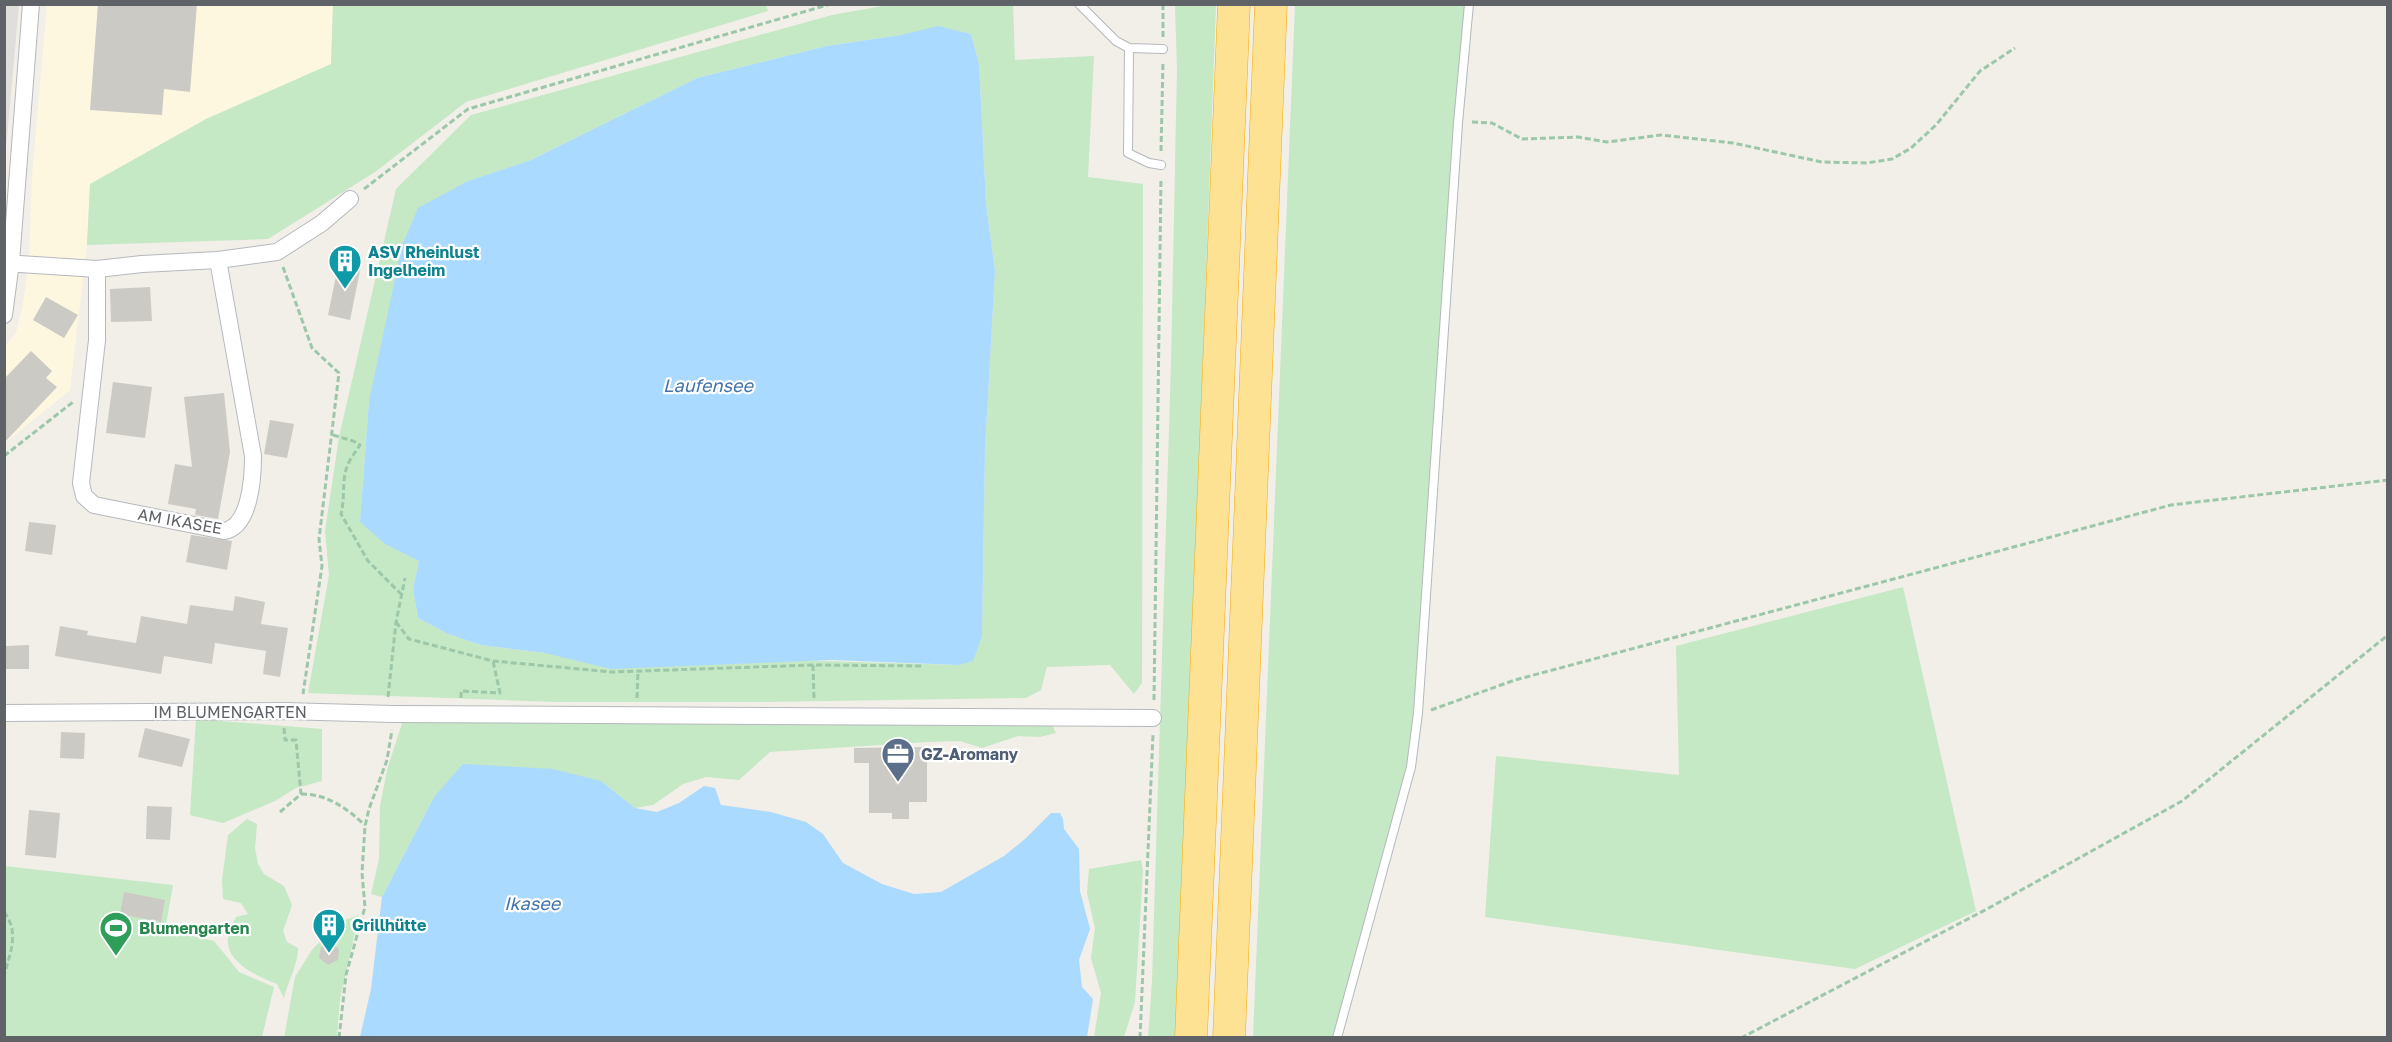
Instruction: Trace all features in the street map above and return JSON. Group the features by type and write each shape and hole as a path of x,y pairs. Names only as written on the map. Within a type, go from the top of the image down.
{"highway":[{"path":"1191,1038 1234,4"},
{"path":"1229,1038 1271,4"}],"street":[{"path":"4,315 31,4"},
{"path":"8,263 98,269 218,260 277,252 322,223 351,199"},
{"name":"AM IKASEE","path":"98,269 97,340 81,490 87,501 94,505 224,531 236,528 244,517 253,470 253,456 218,260"},
{"name":"IM BLUMENGARTEN","path":"4,720 5,713 300,711 390,714 1153,718"}],"lane":[{"path":"1079,4 1116,41 1129,48 1163,49"},
{"path":"1337,1038 1411,767 1418,713 1468,4"},
{"path":"1129,48 1128,153 1149,163 1161,165"}],"path":[{"path":"351,199 468,109 831,4"},
{"path":"1140,1038 1153,718 1163,4"},
{"path":"1458,123 1492,123 1522,139 1578,137 1607,142 1661,135 1733,143 1822,162 1867,163 1892,159 1911,148 1936,125 1980,71 2015,48"},
{"path":"291,262 282,268 312,348 339,374 319,539 322,566 300,711"},
{"path":"4,456 92,388"},
{"path":"333,435 360,445 345,472 345,501 341,514 368,561 401,594"},
{"path":"1418,713 1452,704 1515,680 2171,505 2388,480"},
{"path":"339,1038 346,975 364,907 362,873 365,826 387,760 396,622 405,578"},
{"path":"396,622 409,639 493,661 612,672 813,665 923,666"},
{"path":"1741,1038 1987,909 2182,801 2388,635"},
{"path":"493,661 500,693"},
{"path":"813,665 814,697"},
{"path":"637,699 638,671"},
{"path":"285,740 296,740 301,794"},
{"path":"301,794 330,799 348,810 365,826"},
{"path":"280,812 301,794"},
{"path":"4,912 13,925 14,936 4,976"},
{"path":"1134,1038 1140,1030"}],"shaded area":[{"path":"4,5 19,5 5,160"},
{"path":"47,5 333,5 331,64 206,119 90,184 87,245 70,390 5,443 5,346 16,333 23,304 29,260 32,176"}],"green space":[{"path":"766,4 768,11 466,102 375,172 268,239 87,245 90,184 206,119 331,64 333,5"},
{"path":"888,5 1013,5 1015,60 1094,56 1088,177 1143,184 1142,683 1134,694 1110,665 1047,667 1041,690 1026,698 556,702 308,693 329,575 325,531 339,437 396,189 471,115 832,15","holes":["938,27 971,34 979,64 986,203 995,271 985,449 982,636 959,665 545,653 481,645 448,634 418,618 413,589 419,561 360,522 369,401 468,181 531,160 697,78 827,46"]},
{"path":"1175,5 1216,5 1178,1037 1148,1038 1152,981 1171,364 1177,69"},
{"path":"1295,5 1469,5 1411,767 1337,1037 1253,1038"},
{"path":"1903,587 1976,911 1855,969 1485,917 1496,756 1679,775 1676,646"},
{"path":"404,717 1050,721 1056,733 1040,737 1018,736 982,748 960,741 770,752 739,780 706,777 683,784 653,805 635,808 601,781 434,797 382,897 371,894 379,859 380,806 387,770"},
{"path":"196,719 322,729 322,781 296,788 275,801 223,823 190,815"},
{"path":"247,819 257,824 255,848 258,864 264,874 284,886 292,905 283,931 287,942 298,948 298,954 284,998 277,984 245,968 232,955 229,948 229,933 236,917 248,914 241,903 223,899 222,880 228,835"},
{"path":"1141,860 1143,871 1135,1002 1124,1037 1094,1037 1101,993 1091,958 1095,928 1087,893 1089,869"},
{"name":"Blumengarten","path":"4,866 173,885 165,930 214,941 239,972 274,987 262,1037 5,1037"},
{"path":"359,915 340,999 337,1037 284,1038 295,977 312,950 339,922"}],"water":[{"name":"Laufensee","path":"938,26 971,34 979,64 986,203 995,271 985,449 982,636 973,661 959,665 832,660 611,669 545,653 481,645 448,634 418,618 413,589 419,561 385,544 360,522 369,401 402,246 418,208 468,181 531,160 697,78 827,46 901,35"},
{"name":"Ikasee","path":"463,764 553,769 601,781 635,808 657,812 679,803 704,786 715,788 721,805 771,812 806,822 823,834 843,863 882,884 914,894 941,892 1004,856 1051,813 1060,813 1064,829 1079,849 1080,891 1090,929 1079,960 1082,987 1093,999 1087,1037 360,1037 371,989 382,897 434,797"}],"building":[{"path":"98,4 197,4 190,92 164,89 162,115 90,110"},
{"name":"ASV Rheinlust Ingelheim","path":"339,261 361,266 350,320 328,315"},
{"path":"150,287 152,321 111,322 110,289"},
{"path":"46,297 78,315 64,338 33,320"},
{"path":"31,351 52,371 46,378 57,387 4,443 4,379"},
{"path":"113,382 152,387 145,438 106,433"},
{"path":"224,393 230,452 218,519 195,515 196,509 168,504 175,464 192,467 184,397"},
{"path":"270,420 294,424 287,458 264,454"},
{"path":"29,522 56,525 52,555 25,551"},
{"path":"191,535 232,541 227,570 186,562"},
{"path":"235,596 265,602 261,624 288,628 280,677 263,674 266,651 215,643 212,664 164,656 161,674 55,656 60,626 88,631 87,635 136,643 141,616 187,624 190,605 233,611"},
{"path":"29,645 29,669 6,669 6,646"},
{"path":"145,728 190,739 182,767 138,757"},
{"path":"61,732 85,733 84,759 60,758"},
{"name":"GZ-Aromany","path":"927,747 927,802 909,802 909,819 892,819 892,813 869,813 869,763 854,763 854,748"},
{"path":"147,806 172,807 170,840 146,839"},
{"path":"29,810 60,813 56,858 25,855"},
{"path":"124,892 165,900 161,922 120,914"},
{"name":"Grillhütte","path":"330,943 339,949 338,960 328,965 319,958 321,947"}],"place":[{"name":"ASV Rheinlust Ingelheim","path":"345,290"},
{"name":"GZ-Aromany","path":"898,783"},
{"name":"Grillhütte","path":"329,954"},
{"name":"Blumengarten","path":"116,957"}]}
